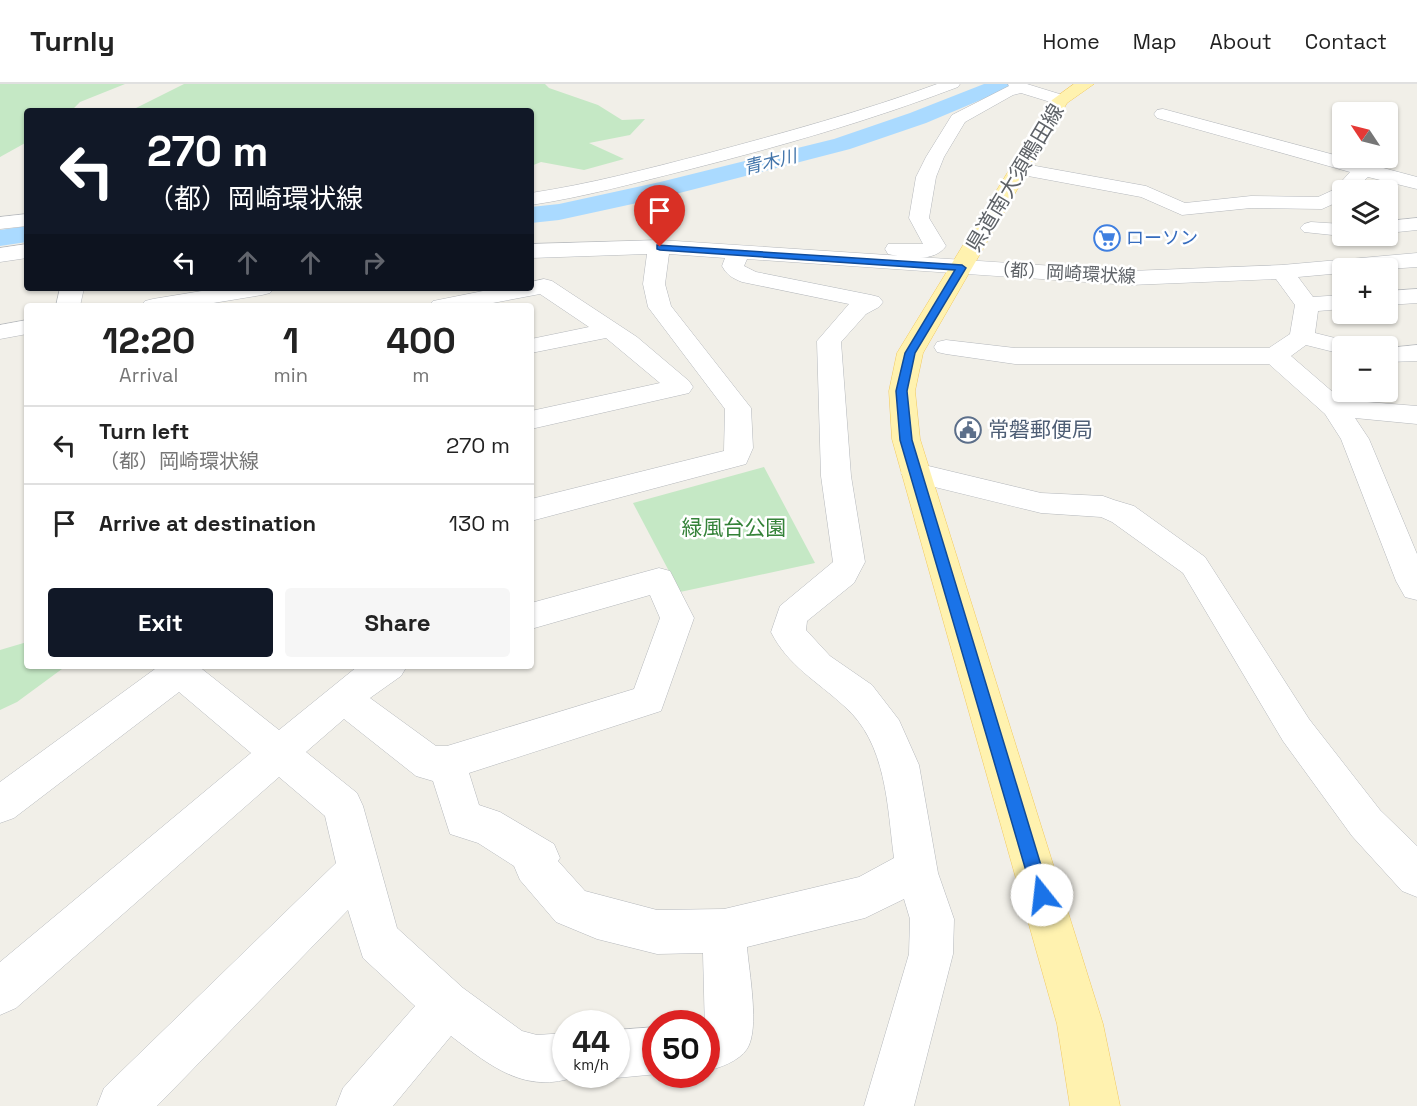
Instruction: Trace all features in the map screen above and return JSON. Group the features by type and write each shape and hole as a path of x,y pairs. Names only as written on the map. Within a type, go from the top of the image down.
{"main road":[{"name":"県道南大須鴨田線","path":"1073,92 1019,169 910,353 902,391 906,440 1080,1024 1095,1106"}],"street":[{"path":"534,199 566,195 746,148 891,108 952,84"},
{"path":"783,255 788,239 926,251 935,246 919,218 926,177 935,156 958,118 1019,86 1073,92"},
{"path":"1163,114 1296,148 1368,171 1417,183"},
{"path":"1019,169 1146,192 1182,209 1261,202 1322,203 1332,197"},
{"path":"1353,180 1361,171 1368,171"},
{"path":"0,223 24,220"},
{"path":"1398,225 1417,224"},
{"path":"1311,228 1332,229"},
{"path":"534,509 736,457 739,448 738,408 660,307 654,294 652,279 660,247"},
{"name":"（都）岡崎環状線","path":"534,251 660,247 1130,278 1282,272 1417,260"},
{"path":"0,255 24,251"},
{"path":"739,252 733,266 736,271 750,277 871,302 858,309 828,341 836,476 849,562 843,574 792,615 788,632 818,666 859,696 886,731 900,765 916,869 932,919 931,954 889,1106"},
{"path":"946,347 1015,356 1275,356 1302,337 1308,305 1282,272"},
{"path":"534,288 544,286 628,342 680,387 534,419"},
{"path":"171,303 244,291"},
{"path":"456,303 518,291"},
{"path":"1398,297 1417,296"},
{"path":"1308,305 1332,303"},
{"path":"0,332 24,328"},
{"path":"534,345 610,330"},
{"path":"1302,337 1332,344"},
{"path":"1398,354 1417,353"},
{"path":"1275,356 1335,408 1355,439 1412,581 1417,588"},
{"path":"1335,408 1417,415"},
{"path":"916,473 1041,503 1102,507 1123,513 1194,565 1296,730 1366,823 1417,876"},
{"path":"343,698 430,764 447,763 648,700 677,618 659,580 534,615"},
{"path":"0,805 183,669 343,806 358,870 379,942 447,1004 510,1051 537,1059 552,1058"},
{"path":"0,992 343,698 383,669"},
{"path":"447,763 464,821 486,825 538,858 535,866 571,907 597,917 657,932 724,931 865,897 916,869"},
{"path":"122,1106 358,870"},
{"path":"720,1041 730,1033 724,931"},
{"path":"361,1106 447,1004"}],"green space":[{"path":"0,84 125,84 80,102 74,108 24,108 24,144 0,157"},
{"path":"184,84 545,84 549,88 598,105 622,120 645,119 630,135 589,143 624,159 584,170 541,162 534,165 534,108 136,108"},
{"name":"緑風台公園","path":"764,467 815,563 680,592 633,503"},
{"path":"24,643 24,669 62,669 17,702 0,710 0,650"}],"waterway":[{"name":"青木川","path":"534,215 559,212 660,190 842,144 918,118 1002,84"},
{"name":"青木川","path":"0,238 24,234"}],"place":[{"name":"ローソン","path":"1107,238"},
{"name":"常磐郵便局","path":"968,430"}],"route":[{"path":"660,247 962,268 910,353 902,391 906,440 1042,895"}]}
